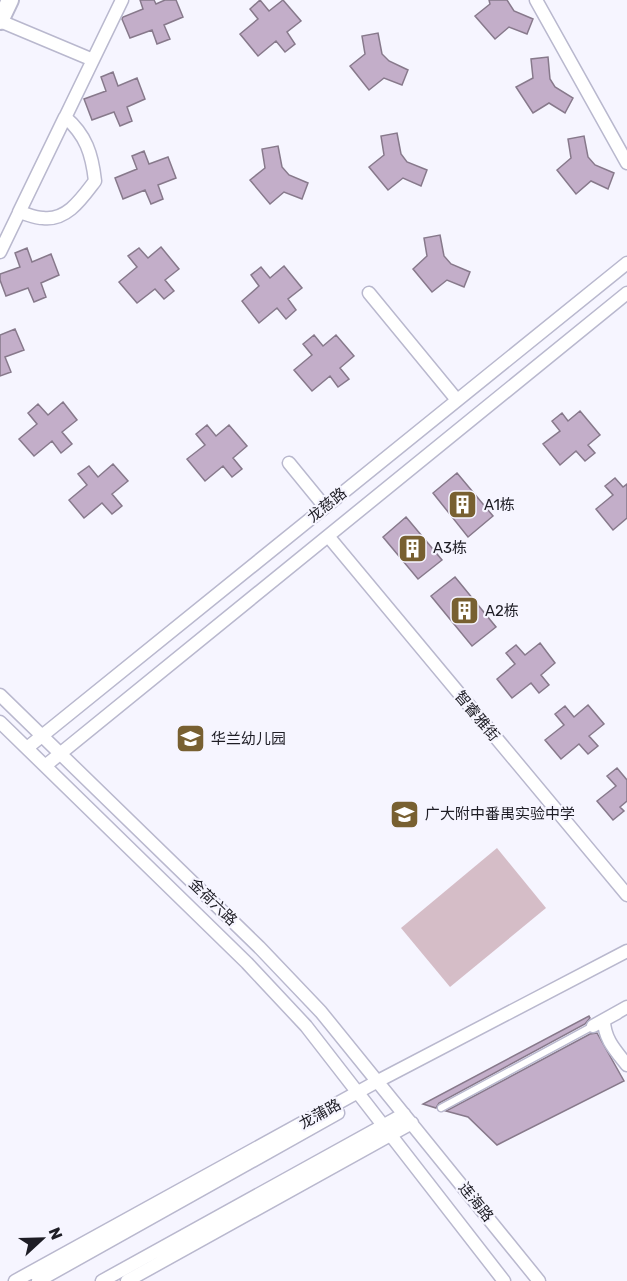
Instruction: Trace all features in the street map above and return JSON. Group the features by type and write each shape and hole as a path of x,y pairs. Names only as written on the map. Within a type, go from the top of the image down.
{"main road":[{"path":"0,21 10,0"}],"street":[{"path":"0,252 122,0"},
{"path":"536,0 627,163"},
{"path":"0,21 93,60"},
{"path":"20,212 44,219 59,216 73,208 95,181 93,162 86,140 66,117"},
{"name":"龙慈路","path":"27,748 627,263"},
{"path":"369,293 457,400"},
{"name":"龙慈路","path":"45,766 627,293"},
{"path":"289,463 325,507"},
{"name":"智睿雅街","path":"328,536 627,895"},
{"name":"金荷六路","path":"0,695 259,947 321,1012 408,1119"},
{"name":"金荷六路","path":"0,722 248,963 306,1026 387,1131"},
{"name":"龙蒲路","path":"38,1281 381,1084 627,951"},
{"name":"龙蒲路","path":"381,1084 627,959"},
{"path":"622,1010 598,1023 604,1028 611,1045 627,1065"},
{"name":"龙蒲路","path":"15,1281 360,1096"},
{"path":"128,1281 408,1119"},
{"name":"连海路","path":"408,1119 539,1281"},
{"path":"102,1281 387,1131"},
{"name":"连海路","path":"387,1131 504,1281"}],"lane":[{"path":"441,1108 598,1023"}],"shaded area":[{"path":"497,848 546,908 450,987 401,928"}],"building":[{"path":"140,0 154,0 156,4 165,0 176,0 183,17 164,25 170,39 157,44 152,30 130,38 122,19 143,9"},
{"path":"260,0 269,11 283,0 301,21 287,32 295,44 285,52 276,41 258,56 240,34 258,19 250,9"},
{"path":"489,0 507,0 514,11 533,19 527,34 509,27 495,39 475,16 490,4"},
{"path":"378,33 382,54 389,61 408,70 402,85 384,78 369,90 350,66 365,54 362,36"},
{"path":"548,57 550,79 555,87 573,98 565,113 549,103 533,113 516,87 533,78 531,59"},
{"path":"113,72 118,86 137,78 145,99 127,107 132,121 120,126 114,112 92,120 84,99 106,91 101,77"},
{"path":"397,133 401,154 407,162 427,170 421,186 403,178 388,190 369,167 384,155 381,136"},
{"path":"584,136 588,157 595,165 614,173 608,189 591,181 576,194 557,170 571,158 568,139"},
{"path":"278,146 282,167 289,175 308,183 302,199 284,192 270,204 250,180 265,168 262,149"},
{"path":"144,151 149,164 168,157 176,178 158,185 163,199 151,204 145,190 123,199 115,178 137,169 132,156"},
{"path":"440,235 444,256 451,264 470,272 464,287 447,280 432,292 413,269 427,256 424,238"},
{"path":"161,247 179,269 165,280 174,291 164,299 155,289 137,303 119,282 137,267 128,256 139,248 148,258"},
{"path":"27,248 32,262 51,254 59,275 41,283 46,297 34,302 28,288 6,296 0,280 0,274 20,267 15,253"},
{"path":"284,266 302,288 288,299 296,310 286,319 277,308 259,323 242,301 259,286 251,275 261,267 270,278"},
{"path":"15,329 24,350 5,357 11,372 0,376 0,335"},
{"path":"314,335 323,346 336,335 354,356 340,368 349,379 338,387 330,376 312,391 294,370 312,355 303,344"},
{"path":"63,402 77,420 62,432 72,444 61,453 52,441 34,456 19,439 37,424 28,413 38,404 48,415"},
{"path":"580,411 600,435 588,445 595,453 585,461 576,451 560,465 543,444 560,431 552,421 562,413 568,421"},
{"path":"207,425 216,436 229,425 247,446 233,458 242,469 232,477 223,466 205,481 187,459 205,445 196,434"},
{"path":"113,464 128,481 112,494 122,506 112,514 102,503 84,518 69,500 87,485 78,474 89,466 98,477"},
{"name":"A1栋","path":"457,473 493,516 468,537 433,493"},
{"path":"615,478 623,487 627,484 627,518 613,530 596,509 613,495 605,486"},
{"name":"A3栋","path":"406,517 442,560 418,579 383,537"},
{"name":"A2栋","path":"455,577 496,627 472,646 431,596"},
{"path":"540,643 555,663 541,675 549,685 539,693 531,683 512,698 497,679 515,664 506,653 516,645 525,655"},
{"path":"588,705 604,724 589,736 598,746 588,754 579,744 561,759 545,740 564,725 555,714 565,706 574,717"},
{"path":"617,768 627,780 627,801 620,807 624,811 613,820 597,801 616,786 607,776"},
{"path":"589,1016 585,1024 439,1103 436,1108 423,1104"},
{"path":"597,1033 624,1081 497,1145 468,1117 446,1111 590,1034"}],"place":[{"name":"A1栋","path":"463,505"},
{"name":"A3栋","path":"412,548"},
{"name":"A2栋","path":"464,611"},
{"name":"华兰幼儿园","path":"190,739"},
{"name":"广大附中番禺实验中学","path":"404,814"}]}
